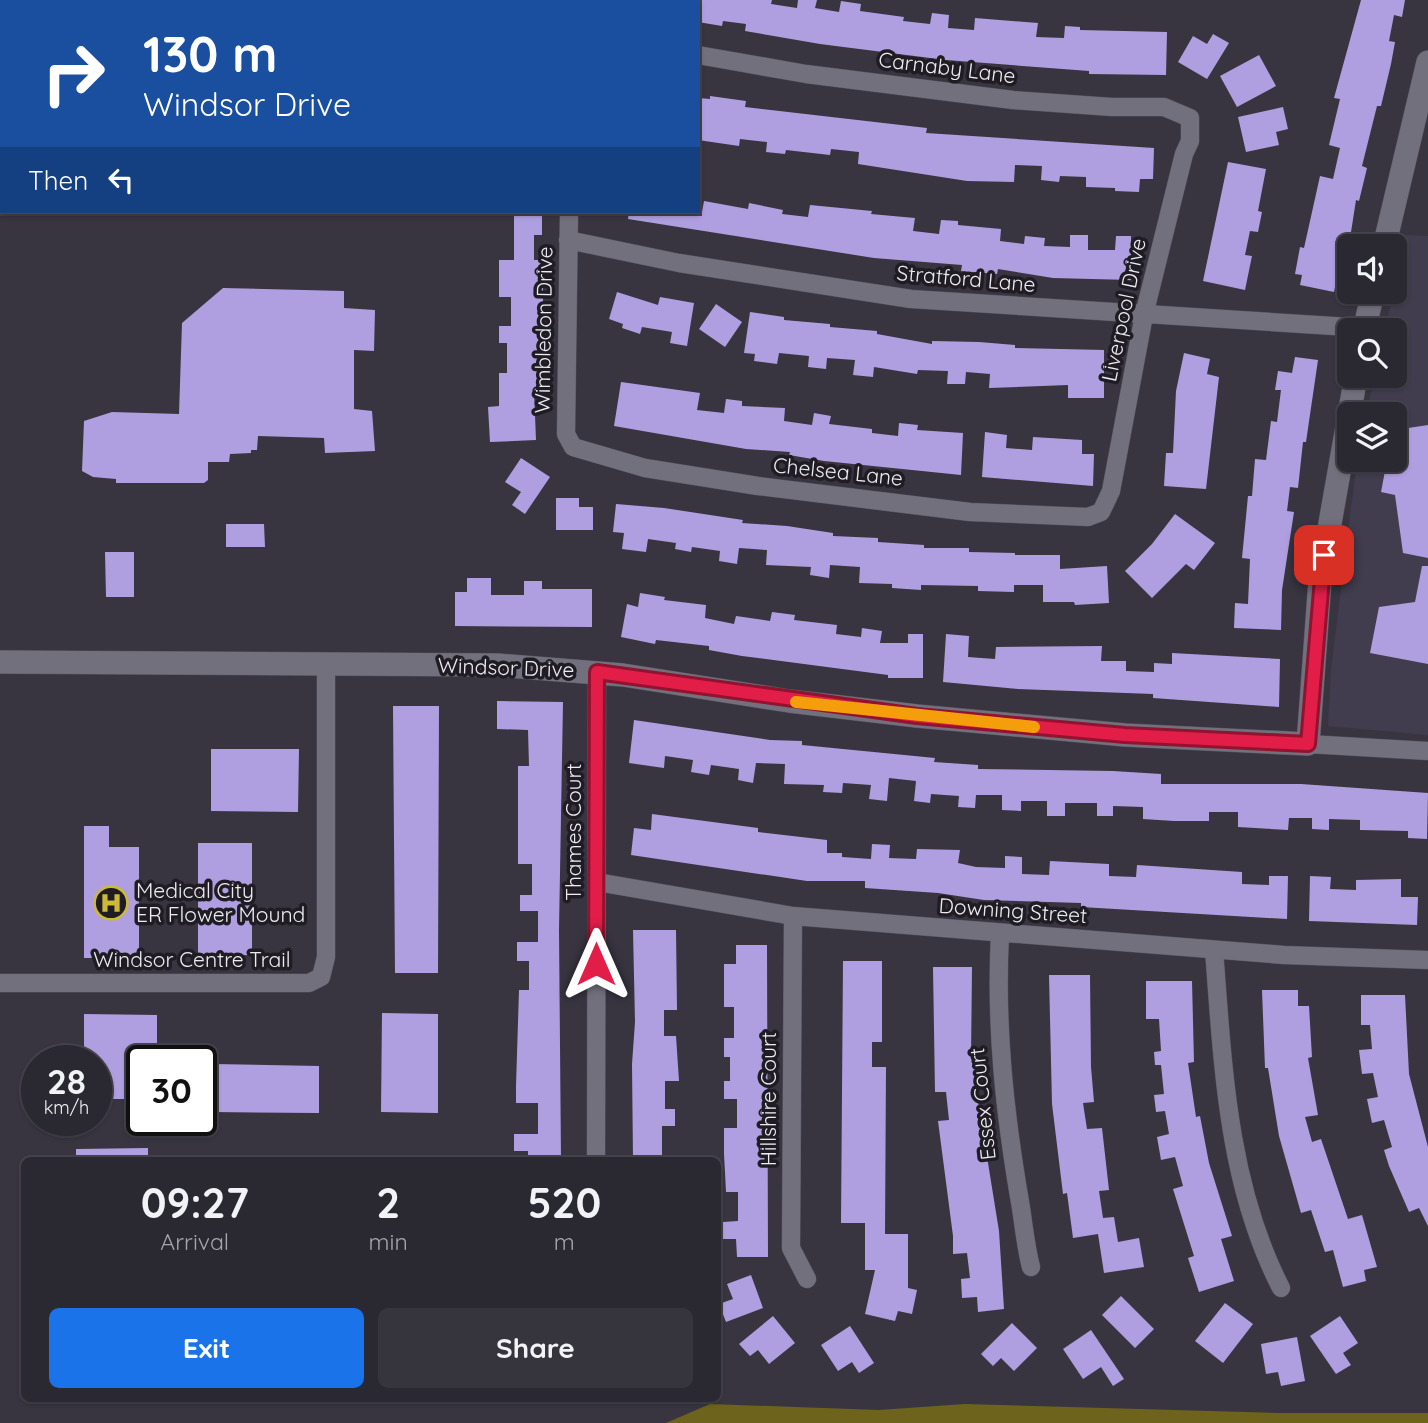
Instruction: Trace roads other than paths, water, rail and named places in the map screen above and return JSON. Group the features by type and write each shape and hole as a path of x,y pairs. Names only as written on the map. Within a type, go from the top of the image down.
{"street":[{"name":"Carnaby Lane","path":"700,55 806,74 1013,100 1112,107 1164,107 1190,118"},
{"path":"1388,234 1422,118 1428,62"},
{"name":"Liverpool Drive","path":"1101,512 1111,491 1144,315 1184,154 1190,141 1190,118"},
{"name":"Wimbledon Drive","path":"569,214 566,434 572,447"},
{"name":"Stratford Lane","path":"568,240 680,263 911,299 1337,327"},
{"path":"1308,744 1320,580 1354,388"},
{"name":"Chelsea Lane","path":"572,447 645,468 758,486 970,512 1088,517 1101,512"},
{"name":"Windsor Drive","path":"0,662 497,665 597,672 917,716 1125,735 1428,751"},
{"name":"Windsor Centre Trail","path":"0,983 310,983 321,977 326,957 326,663"},
{"name":"Thames Court","path":"596,1157 597,672"},
{"name":"Downing Street","path":"597,882 793,916 1214,950 1428,960"},
{"name":"Hillshire Court","path":"793,916 791,1248 807,1279"},
{"name":"Essex Court","path":"1000,934 997,1021 1001,1070 1015,1178 1031,1267"},
{"path":"1214,950 1228,1123 1267,1260 1282,1288"}],"place":[{"name":"Medical City ER Flower Mound","path":"111,903"}]}
